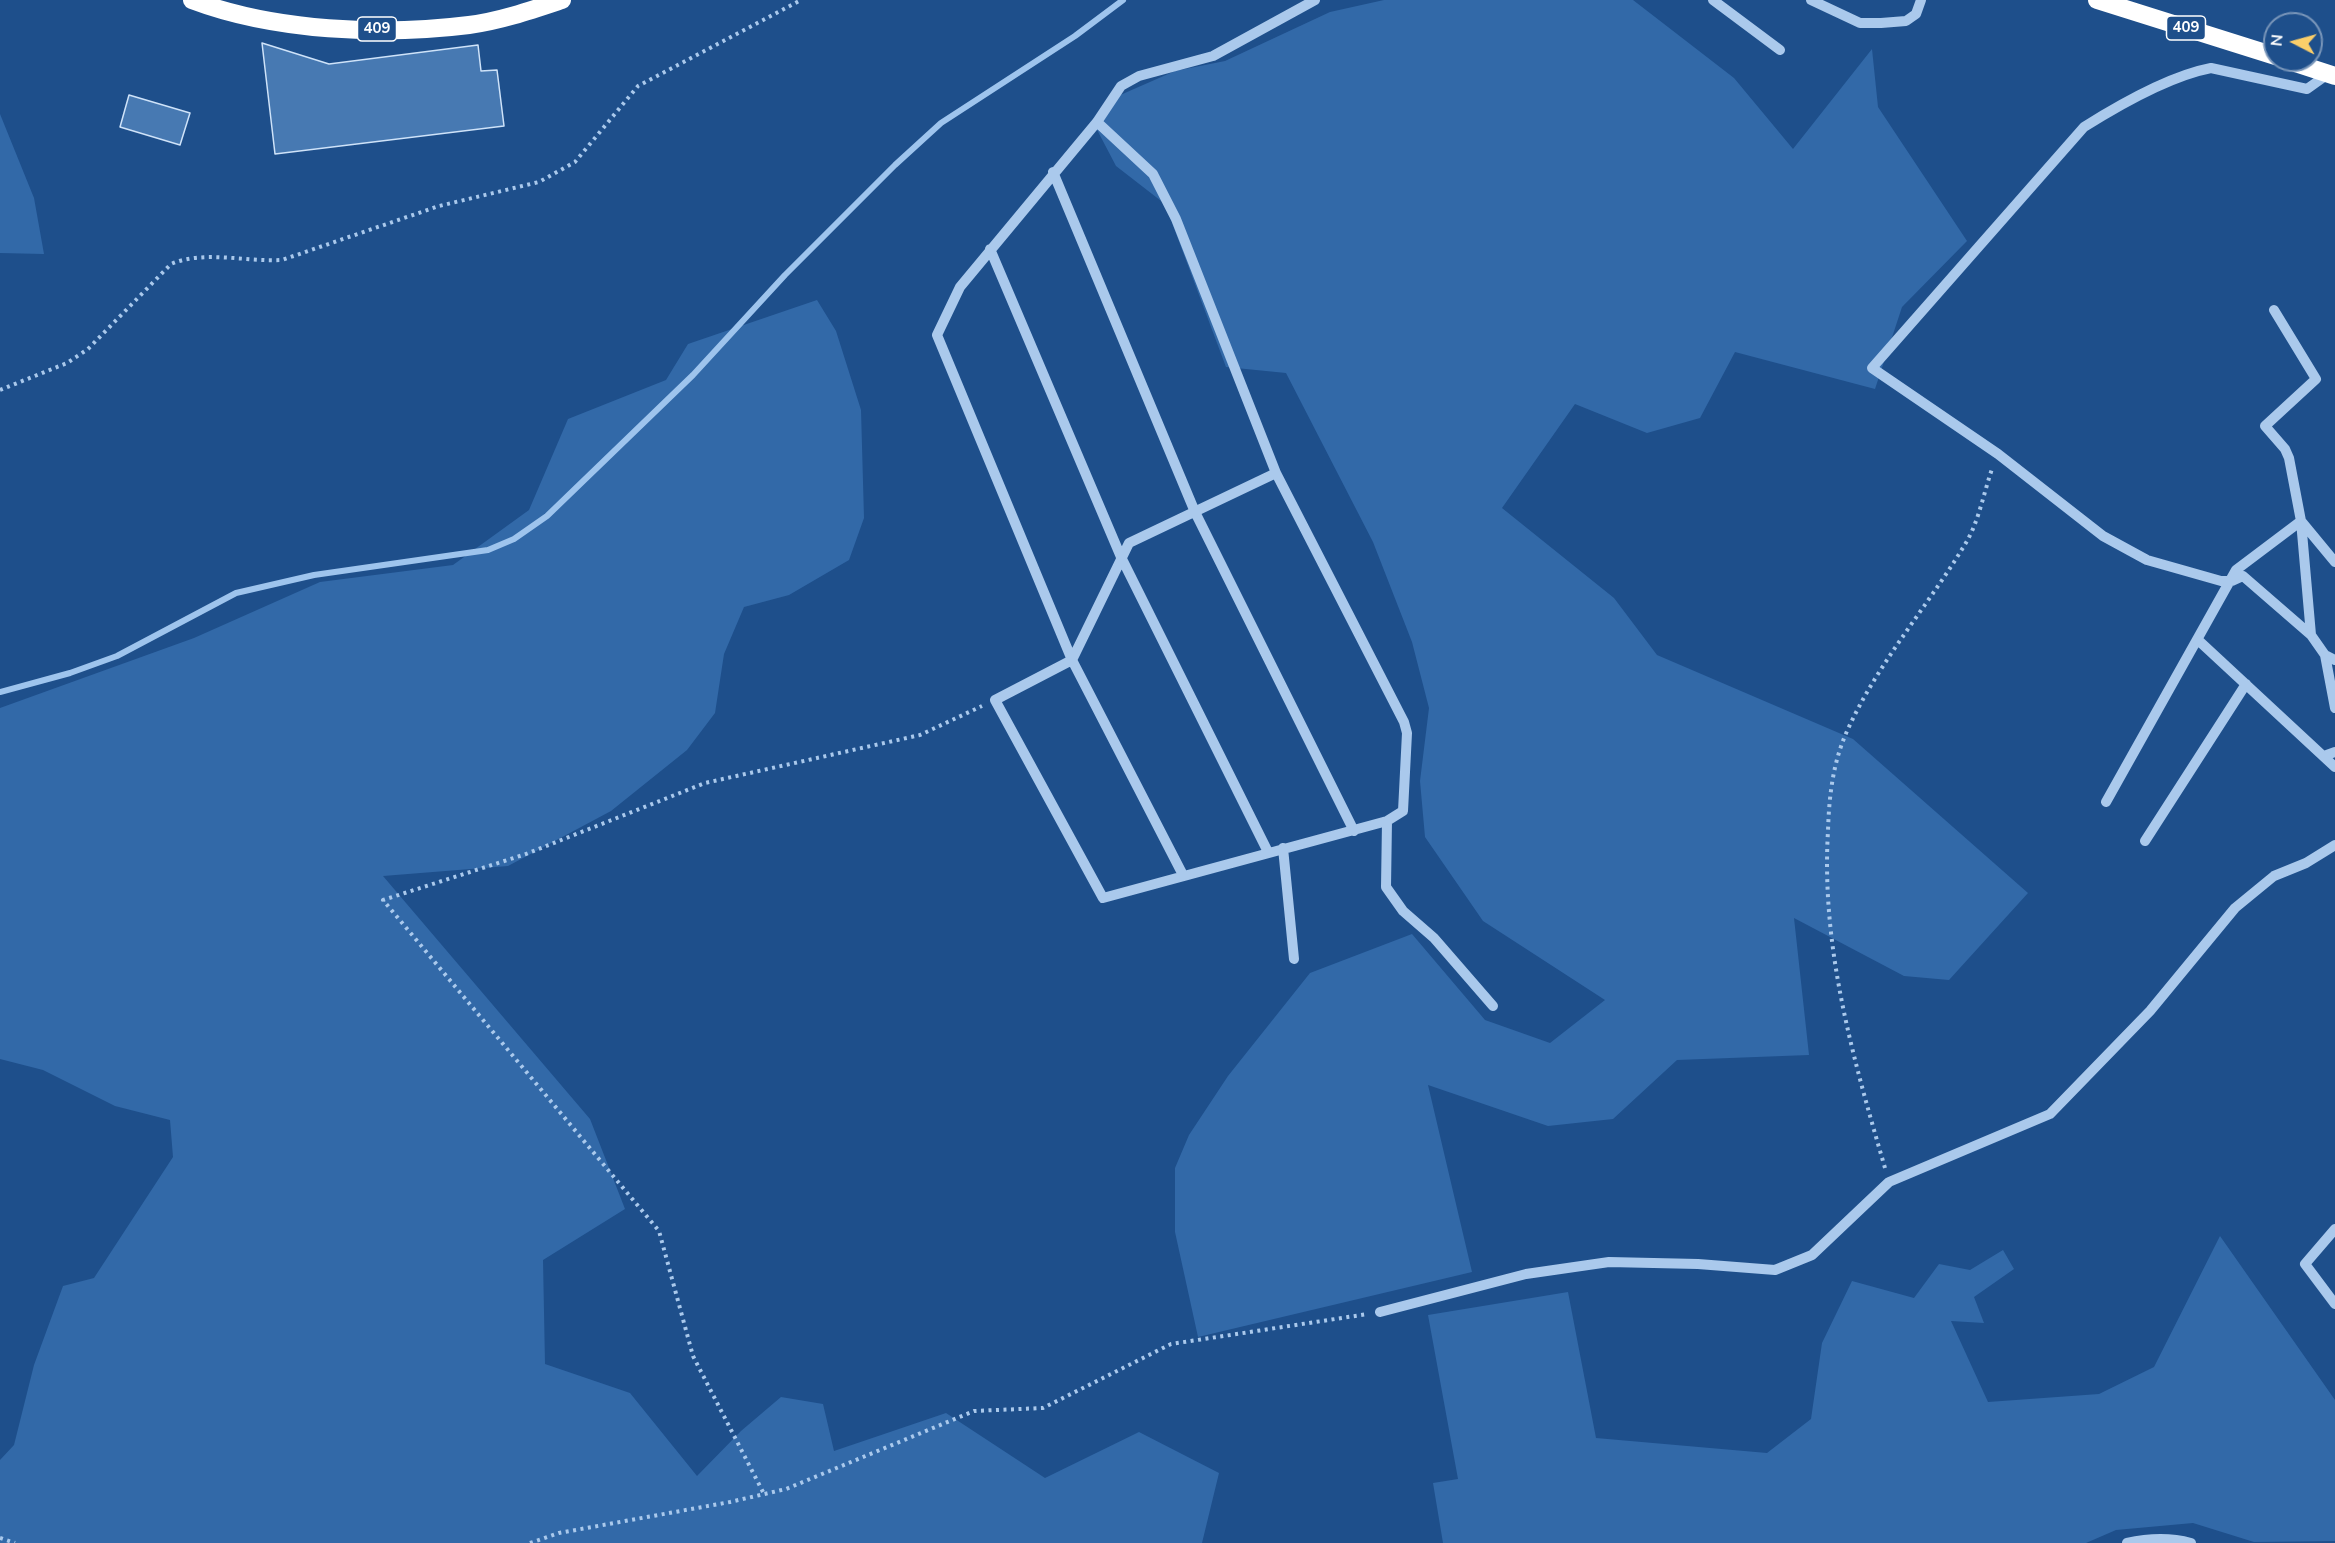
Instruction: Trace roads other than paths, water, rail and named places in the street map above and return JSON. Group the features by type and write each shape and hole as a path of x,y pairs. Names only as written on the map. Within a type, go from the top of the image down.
{"highway":[{"name":"409","path":"192,0 283,22 356,29 470,24 562,0"},
{"name":"409","path":"2097,0 2263,52"}],"street":[{"path":"1183,875 1072,660 937,335 960,286 1097,122 1121,86 1139,76 1213,56 1315,0"},
{"path":"1713,0 1780,50"},
{"path":"1811,0 1860,23 1906,21 1916,14 1921,0"},
{"path":"2332,75 2307,89 2211,68 2195,71 2114,109 2094,121 2084,128 1872,368 1998,454 2103,536 2147,560 2221,581 2232,581 2243,576 2311,635 2330,658 2335,708"},
{"path":"1097,122 1153,174 1176,219 1276,473 1404,722 1407,733 1403,811 1387,821 1103,898 995,700 1072,660 1129,543 1276,473"},
{"path":"1053,172 1195,512 1354,831"},
{"path":"990,249 1121,557 1268,852"},
{"path":"2274,310 2316,379 2265,426 2285,449 2289,458 2301,522 2311,635"},
{"path":"2301,522 2335,562"},
{"path":"2106,802 2199,640 2236,570 2301,522"},
{"path":"2199,640 2335,767"},
{"path":"2145,841 2246,684"},
{"path":"2324,756 2335,752"},
{"path":"1387,821 1386,887 1403,910 1434,938 1493,1005"},
{"path":"1380,1312 1526,1274 1609,1262 1698,1264 1775,1270 1812,1255 1889,1182 2050,1114 2150,1011 2235,908 2274,876 2306,863 2335,845"},
{"path":"1283,848 1294,959"},
{"path":"2335,1229 2305,1264 2335,1304"},
{"path":"2127,1543 2144,1539 2174,1538 2191,1543"}],"waterway":[{"path":"0,692 70,673 117,656 236,593 314,575 488,550 514,539 547,516 693,375 785,275 895,165 941,123 1075,36 1123,0"}]}
